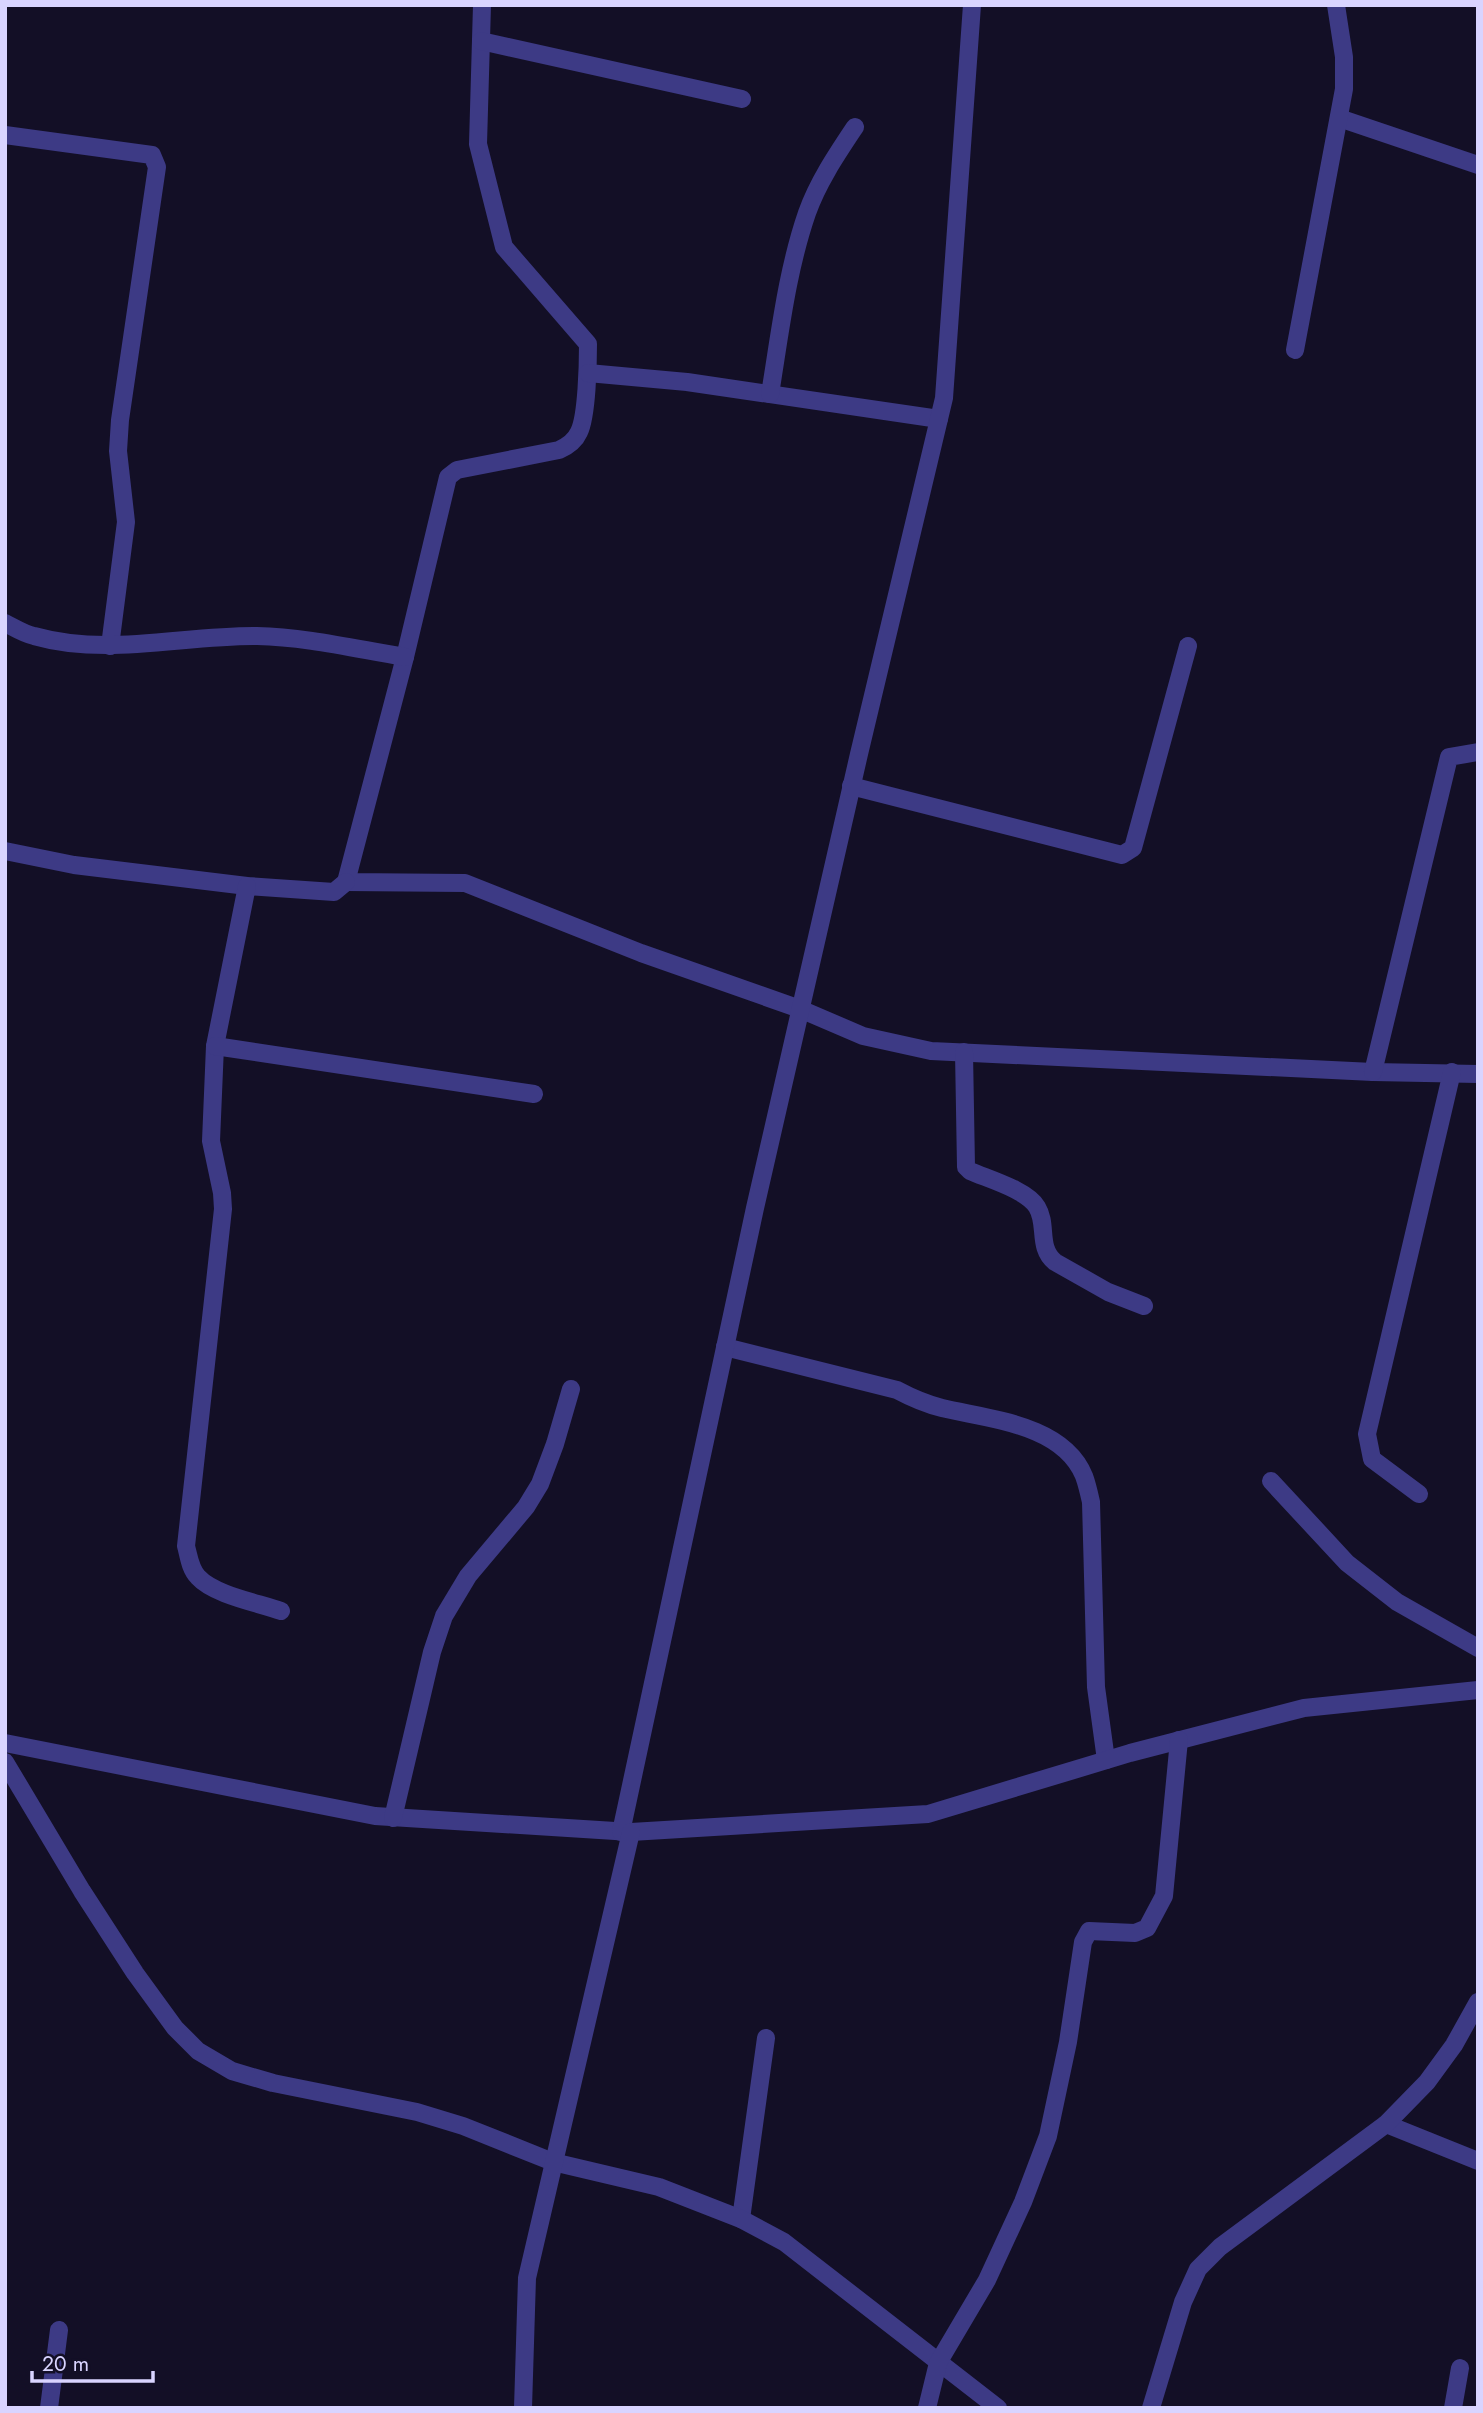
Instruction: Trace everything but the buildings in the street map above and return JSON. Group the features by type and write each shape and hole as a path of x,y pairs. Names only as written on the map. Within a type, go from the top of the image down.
{"street":[{"path":"5,850 74,864 247,886 334,892 346,882 405,657 448,477 457,470 559,450 571,444 580,431 588,373 588,344 505,247 478,144 482,5"},
{"path":"523,2408 527,2278 626,1832 725,1348 800,1009 944,398 972,5"},
{"path":"1296,350 1344,89 1344,57 1336,5"},
{"path":"481,41 742,99"},
{"path":"1339,118 1478,165"},
{"path":"770,394 790,274 808,211 831,164 855,127"},
{"path":"5,135 152,155 156,159 120,420 118,451 126,522 110,646"},
{"path":"588,373 687,382 939,419"},
{"path":"5,623 33,636 75,644 110,646 257,636 405,657"},
{"path":"851,786 1126,854 1133,848 1188,646"},
{"path":"1373,1072 1449,757 1478,752"},
{"path":"346,882 465,883 641,953 800,1009 863,1036 932,1051 1373,1072 1478,1074"},
{"path":"247,886 215,1046 211,1141 223,1209 186,1546 191,1567 199,1579 220,1591 281,1611"},
{"path":"215,1046 534,1094"},
{"path":"964,1052 966,1167 1030,1199 1038,1209 1047,1256 1108,1292 1144,1306"},
{"path":"1419,1494 1372,1458 1367,1434 1452,1072"},
{"path":"725,1348 897,1390 918,1401 941,1408 1010,1422 1037,1432 1064,1449 1083,1474 1091,1502 1096,1687 1106,1760"},
{"path":"393,1818 432,1652 444,1616 468,1576 526,1507 540,1483 571,1389"},
{"path":"1271,1481 1347,1563 1397,1602 1478,1648"},
{"path":"5,1743 375,1816 626,1832 929,1814 1106,1760 1304,1708 1478,1690"},
{"path":"927,2408 939,2363 987,2280 1023,2202 1048,2136 1068,2042 1083,1942 1090,1931 1135,1933 1147,1928 1164,1896 1179,1740"},
{"path":"5,1762 82,1891 135,1973 175,2028 198,2051 232,2071 272,2083 417,2112 463,2126 553,2162 659,2187 741,2218 784,2242 998,2408"},
{"path":"1151,2408 1183,2302 1198,2269 1220,2247 1386,2124 1427,2082 1454,2045 1478,2002"},
{"path":"741,2218 766,2038"},
{"path":"1386,2124 1478,2161"},
{"path":"49,2408 59,2330"},
{"path":"1453,2408 1460,2368"}]}
